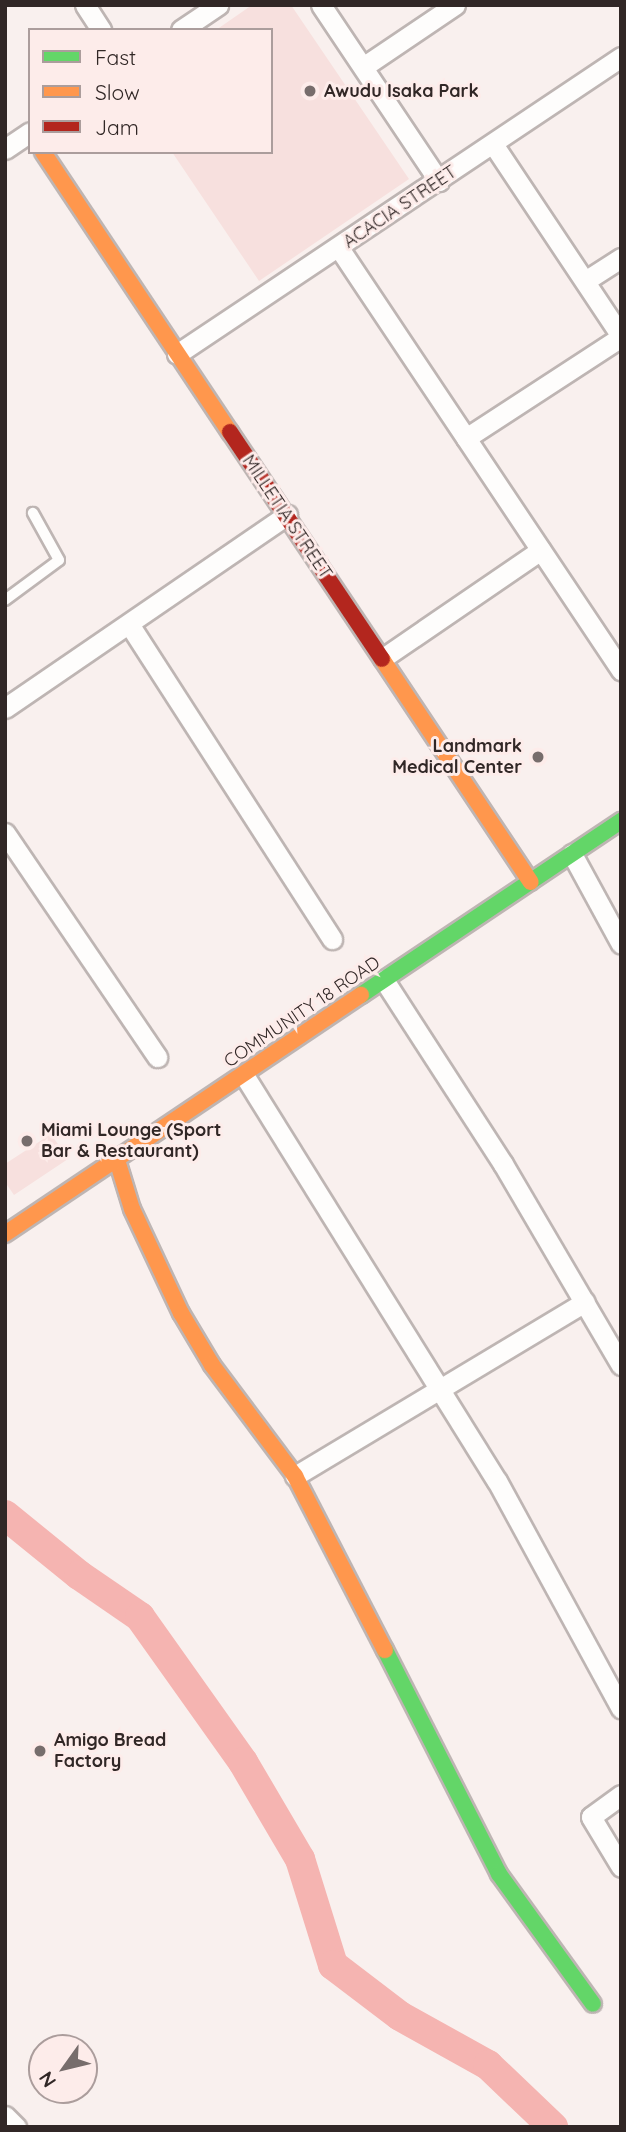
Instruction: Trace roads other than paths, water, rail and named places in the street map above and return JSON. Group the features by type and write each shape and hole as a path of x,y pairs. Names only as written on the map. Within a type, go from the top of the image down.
{"street":[{"path":"85,5 101,28"},
{"path":"184,28 218,5"},
{"path":"321,5 439,181"},
{"path":"363,67 455,5"},
{"name":"ACACIA STREET","path":"177,354 621,57"},
{"path":"5,149 28,133"},
{"path":"466,438 621,336 493,144"},
{"name":"MILLETIA STREET","path":"44,154 531,882"},
{"path":"339,248 621,670"},
{"path":"585,281 621,258"},
{"path":"5,708 287,515"},
{"path":"383,658 541,550"},
{"path":"129,624 332,939"},
{"name":"COMMUNITY 18 ROAD","path":"5,1234 621,821"},
{"path":"5,834 157,1057"},
{"path":"572,854 621,944"},
{"path":"384,980 503,1164 621,1365"},
{"path":"244,1075 497,1481 621,1708"},
{"path":"117,1160 136,1219 181,1313 229,1390 295,1476 499,1874 593,2004"},
{"path":"295,1476 441,1391 585,1302"},
{"path":"621,1796 591,1817 621,1867"},
{"path":"5,2116 16,2127"}],"lane":[{"path":"5,600 59,559 33,513"}],"waterway":[{"path":"5,1515 79,1575 140,1617 243,1762 300,1859 333,1965 400,2016 488,2065 553,2127"}],"place":[{"name":"Awudu Isaka Park","path":"310,91"},
{"name":"Landmark Medical Center","path":"538,757"},
{"name":"Miami Lounge (Sport Bar & Restaurant)","path":"27,1141"},
{"name":"Amigo Bread Factory","path":"40,1751"}]}
